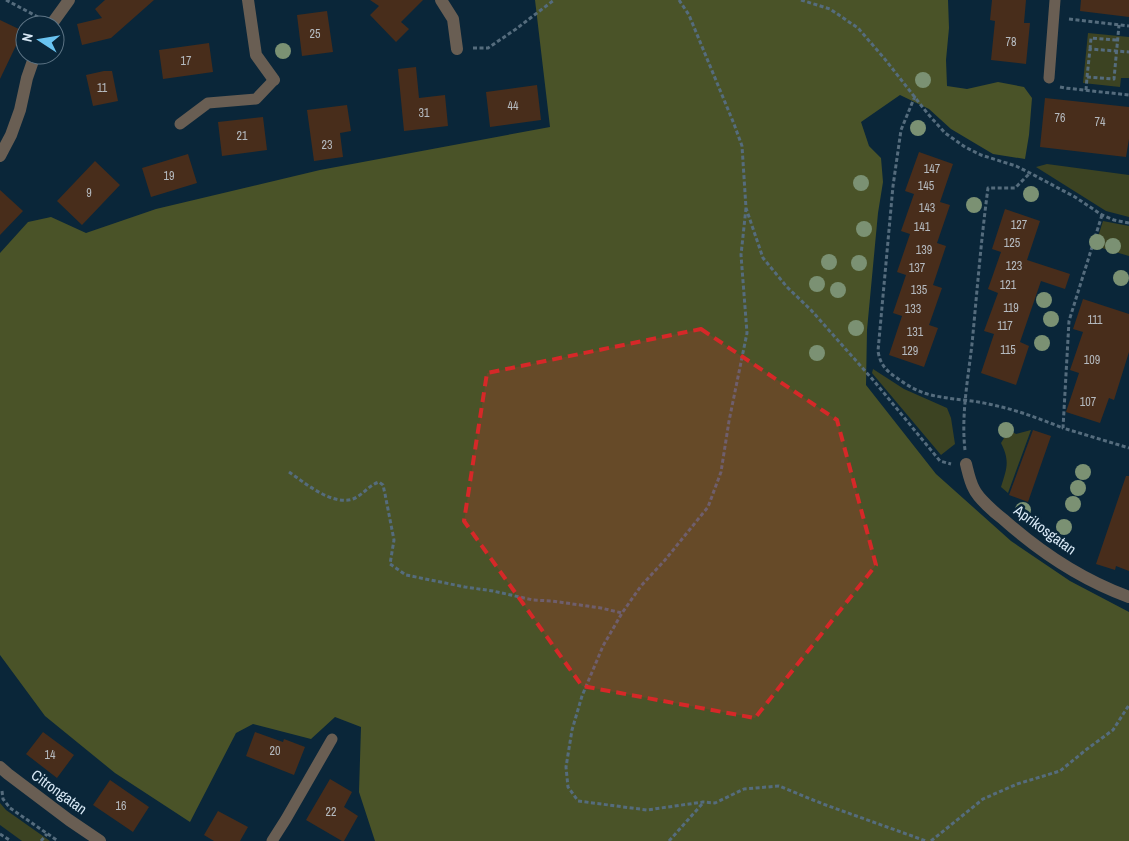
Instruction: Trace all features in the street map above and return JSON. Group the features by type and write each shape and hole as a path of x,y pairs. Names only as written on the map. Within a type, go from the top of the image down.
{"street":[{"path":"58,15 69,0"},
{"path":"248,0 256,55 274,80"},
{"path":"441,0 454,19 457,49"},
{"path":"0,156 11,135 20,110 26,78 31,65"},
{"name":"Aprikosgatan","path":"966,464 974,490 993,511 1028,541 1098,584 1129,597"},
{"name":"Citrongatan","path":"4,770 69,820 100,841"}],"lane":[{"path":"1049,78 1055,0"},
{"path":"180,124 208,103 256,99 274,80"},
{"path":"272,841 332,739"}],"path":[{"path":"6,0 34,15"},
{"path":"457,49 488,48 554,0"},
{"path":"679,0 689,15 742,146 746,208 741,255 747,333 721,472 708,506 666,560 642,586 622,613 603,646 582,696 572,730 566,767 568,788 578,801 647,810 703,802 715,803 744,789 779,786 926,841"},
{"path":"801,0 830,9 858,28 945,133 965,148 1016,166 1076,198 1102,215 1129,223"},
{"path":"1054,17 1129,26"},
{"path":"1088,77 1114,79 1118,25"},
{"path":"1086,90 1091,38 1117,40"},
{"path":"1090,49 1129,52"},
{"path":"1049,78 1055,84 1065,88 1129,95"},
{"path":"915,96 901,130 892,186 878,351 880,361 888,372 922,392 938,397 995,405 1129,448"},
{"path":"746,208 763,258 787,287 852,355 940,461 951,464 966,464 964,442 965,400 988,188 1015,188 1030,173"},
{"path":"1063,428 1069,321 1102,215"},
{"path":"288,472 325,496 338,499 352,499 376,483 379,482 383,485 394,540 390,564 406,575 532,600 601,608 622,613"},
{"path":"931,841 983,800 1017,784 1060,771 1112,730 1129,705"},
{"path":"4,770 3,799 10,808 58,841"},
{"path":"669,841 703,802"},
{"path":"0,834 10,841"},
{"path":"41,841 47,834"}],"highlighted area":[{"path":"701,329 837,420 876,565 755,718 582,686 464,521 487,373"}],"green space":[{"path":"535,0 948,0 947,86 967,89 998,82 1024,87 1032,98 1025,159 993,154 951,129 929,109 900,95 861,122 869,146 881,158 883,182 878,213 867,330 866,385 936,474 1011,541 1070,581 1129,612 1129,841 375,841 359,792 361,727 335,717 311,739 253,724 236,733 190,822 115,773 45,716 0,655 0,253 28,222 51,217 86,233 156,209 320,170 550,127"},
{"path":"1088,33 1129,37 1129,78 1121,78 1120,87 1083,83"},
{"path":"1047,164 1129,175 1129,217 1106,211 1036,167"},
{"path":"1103,221 1129,226 1129,256 1095,246"},
{"path":"873,369 904,389 947,408 951,418 955,444 941,455 872,373"},
{"path":"1009,430 1016,434 1031,430 1008,493 1001,487 1007,460 1001,443"},
{"path":"0,803 6,810 50,841 22,841 0,825"}],"building":[{"path":"105,0 154,0 111,38 82,45 77,24 102,18 95,9"},
{"path":"370,0 423,0 401,22 409,29 396,42 370,15 379,6"},
{"path":"992,0 1026,0 1024,23 1030,23 1026,64 991,60 995,21 990,20"},
{"path":"1081,0 1129,0 1129,17 1080,11"},
{"path":"327,11 333,52 302,56 297,15"},
{"path":"0,20 15,27 15,48 0,79"},
{"path":"209,43 213,72 163,79 159,50"},
{"path":"416,67 419,98 445,95 448,126 404,131 398,69"},
{"path":"112,71 118,101 93,106 86,75"},
{"path":"537,85 541,120 490,127 486,92"},
{"path":"1045,98 1129,107 1129,139 1126,157 1040,147"},
{"path":"347,105 351,131 340,133 343,157 314,161 307,110"},
{"path":"263,117 267,150 222,156 218,122"},
{"path":"919,152 953,164 940,202 950,205 937,243 946,246 933,285 942,288 929,325 938,328 924,367 889,355 902,316 893,313 906,275 897,272 910,234 901,231 914,194 905,191"},
{"path":"188,154 197,183 151,197 142,168"},
{"path":"95,161 120,185 82,225 57,201"},
{"path":"0,190 23,211 0,235"},
{"path":"1005,209 1040,221 1027,260 1070,274 1065,289 1041,281 1020,342 1029,346 1016,385 981,373 994,334 984,331 998,293 988,289 1001,252 992,249"},
{"path":"1083,299 1129,314 1129,352 1114,400 1109,398 1100,423 1066,412 1079,373 1070,370 1083,332 1073,329"},
{"path":"1033,430 1051,436 1028,502 1009,495"},
{"path":"1126,476 1129,476 1129,571 1116,566 1115,570 1096,564"},
{"path":"43,732 74,755 57,778 26,754"},
{"path":"255,732 283,742 284,739 305,747 294,775 246,756"},
{"path":"330,779 352,792 344,807 358,816 344,841 306,820"},
{"path":"110,780 149,807 133,832 93,805"},
{"path":"218,811 248,827 240,841 214,841 204,835"}]}
